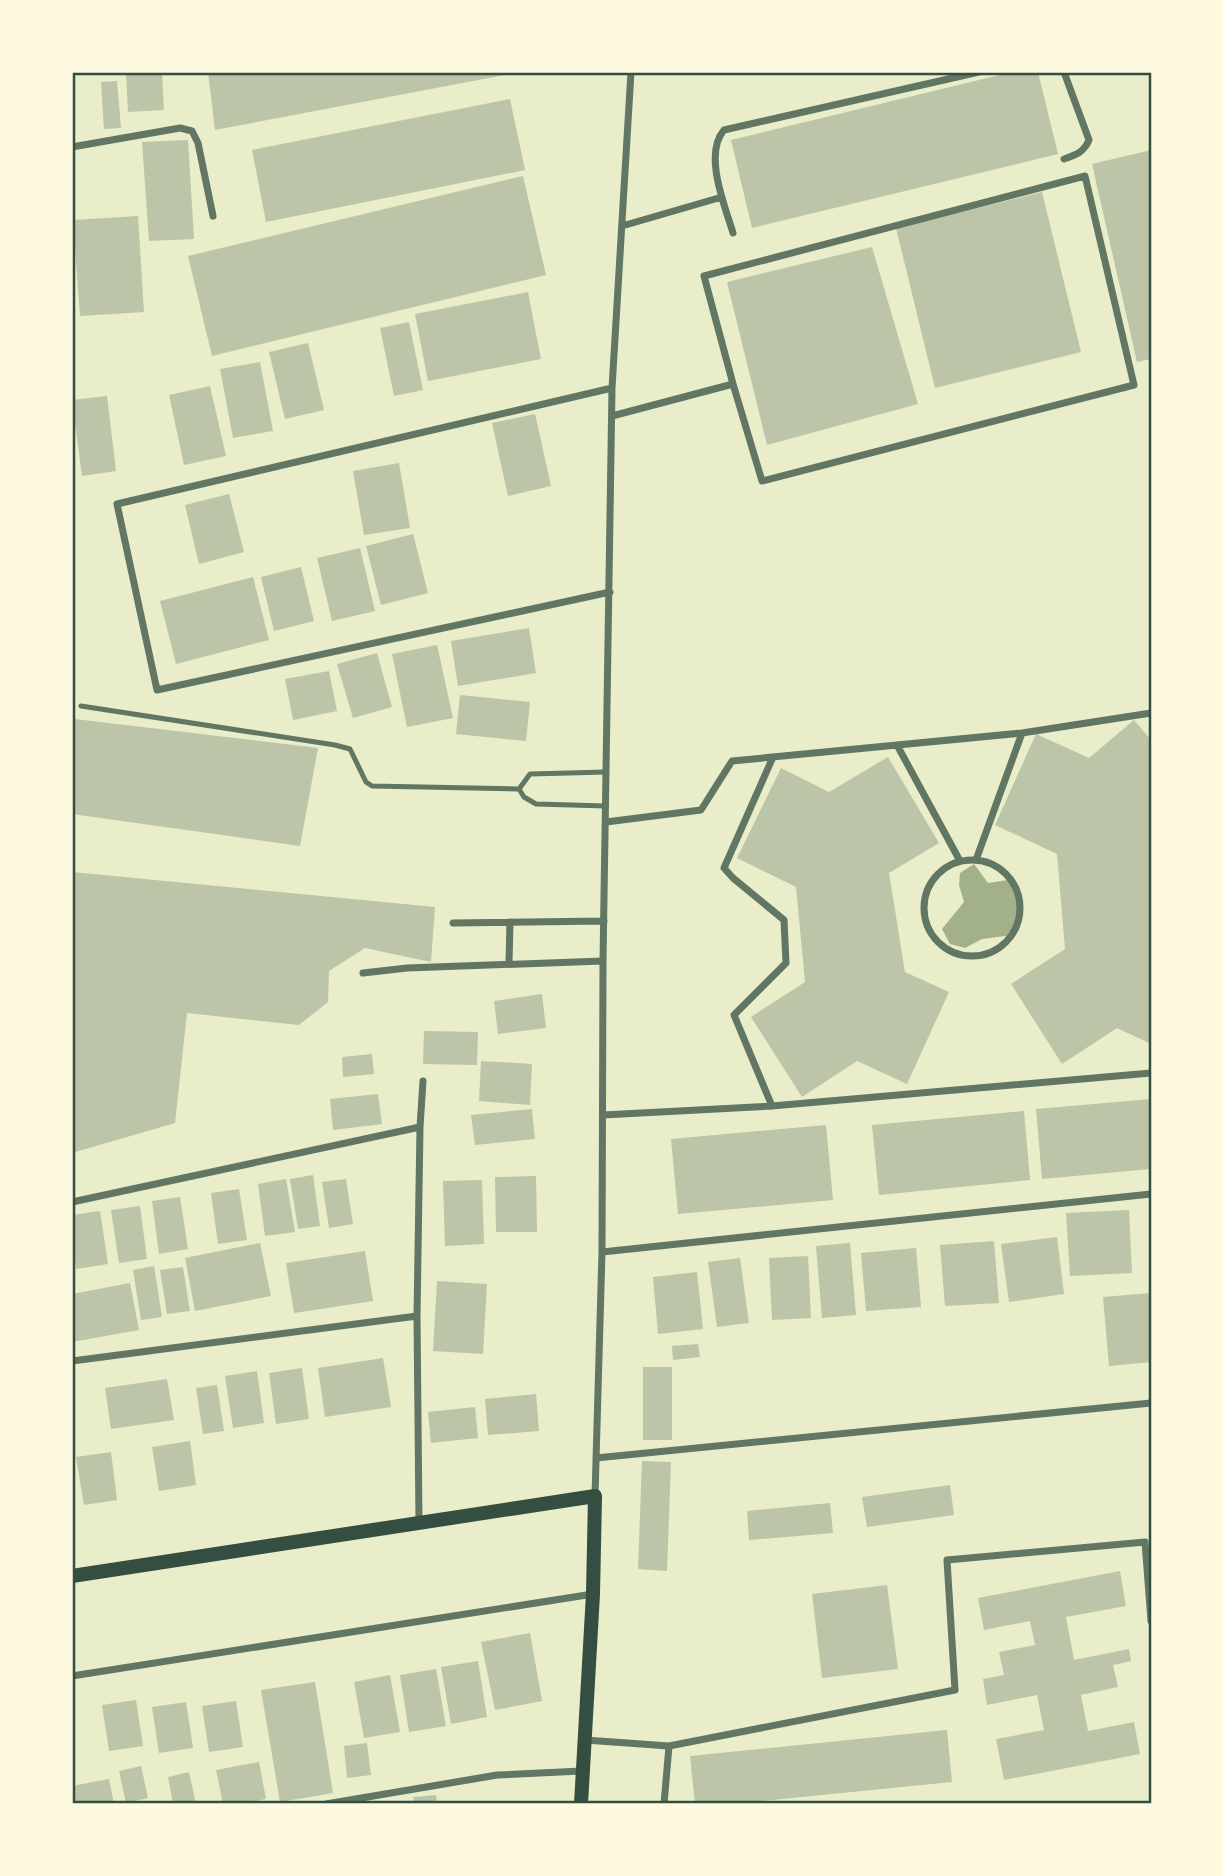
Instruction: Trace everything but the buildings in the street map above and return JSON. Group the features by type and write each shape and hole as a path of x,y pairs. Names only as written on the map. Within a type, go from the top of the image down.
{"main road":[{"path":"72,1576 595,1496 593,1594 581,1804"}],"street":[{"path":"595,1496 602,1252 603,961 612,388 631,72"},
{"path":"733,233 722,197 714,149 724,130 979,72"},
{"path":"1064,159 1078,155 1086,148 1089,140 1065,72"},
{"path":"72,147 180,128 192,131 198,143 213,216"},
{"path":"1085,176 1134,385 762,481 733,384 704,276 1085,176"},
{"path":"622,226 722,197"},
{"path":"612,416 733,384"},
{"path":"610,592 157,690 117,504 612,388"},
{"path":"606,822 701,810 732,761 1022,733 1151,713"},
{"path":"976,860 1022,733"},
{"path":"897,745 960,861"},
{"path":"772,1106 734,1015 786,963 784,920 724,869 773,757"},
{"path":"976,860 991,863 1004,872 1014,884 1019,898 1020,914 1016,929 1008,942 996,951 966,957 950,952 936,942 927,928 923,911 925,894 933,880 945,868 960,861 976,860"},
{"path":"453,923 604,920"},
{"path":"509,963 510,922"},
{"path":"363,973 407,968 603,961"},
{"path":"603,1115 772,1106 1151,1073"},
{"path":"419,1523 417,1316 423,1081"},
{"path":"72,1202 420,1126"},
{"path":"602,1252 1151,1194"},
{"path":"72,1362 417,1316"},
{"path":"596,1458 1151,1403"},
{"path":"584,1740 669,1746 955,1690 947,1560 1146,1542 1151,1621"},
{"path":"72,1676 593,1594"},
{"path":"664,1804 669,1746"},
{"path":"326,1804 497,1775 582,1772"}],"lane":[{"path":"81,706 335,745 350,750 366,782 372,786 519,789"},
{"path":"519,789 530,774 607,772"},
{"path":"519,789 524,797 536,804 606,806"}],"shaded area":[{"path":"974,864 988,883 1008,880 1013,885 1018,898 1018,913 1013,935 982,939 965,948 950,944 942,929 964,902 959,885 960,873"}]}
